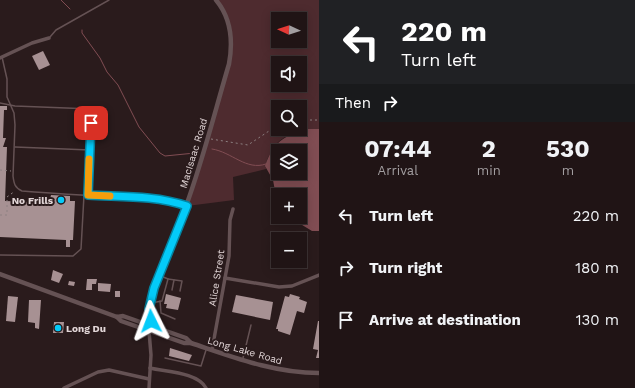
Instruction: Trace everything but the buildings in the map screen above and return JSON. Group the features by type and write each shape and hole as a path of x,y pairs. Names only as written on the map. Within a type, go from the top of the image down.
{"main road":[{"name":"MacIsaac Road","path":"146,324 147,312 159,275 187,206 231,53 231,38 227,20 221,6 216,0"},
{"name":"Long Lake Road","path":"0,274 117,317 121,321 186,338 191,343 243,360 280,370 319,372"},
{"name":"MacIsaac Road","path":"149,309 152,312 150,328"},
{"name":"Long Lake Road","path":"117,317 123,316 146,324 150,328"}],"street":[{"path":"1,58 32,43 49,38"},
{"name":"Alice Street","path":"212,350 229,256 230,220 233,209"},
{"path":"225,278 279,287 292,286 319,275"},
{"path":"149,388 148,379 151,355 150,328"},
{"path":"150,368 188,376 195,379 206,388"},
{"path":"64,388 98,372 109,370 148,379"}],"lane":[{"path":"49,38 56,30 109,0"},
{"path":"1,58 7,80 7,97 14,113 16,125 13,171 14,184 18,189 22,191 84,195 144,197 168,200 187,206"},
{"path":"0,103 10,105 92,109 88,195"},
{"path":"15,147 90,150"},
{"path":"0,255 73,256 81,249 84,195"},
{"path":"159,275 182,281 180,291"},
{"path":"150,303 162,301 168,278"},
{"path":"172,290 174,280"},
{"path":"160,301 161,314 175,319"},
{"path":"243,360 251,325"},
{"path":"165,358 202,366 206,348"}],"path":[{"path":"307,120 319,120"},
{"path":"207,138 248,144 271,129"},
{"path":"0,170 13,171"},
{"path":"0,215 7,215 7,197 18,189"}],"shaded area":[{"path":"216,0 319,0 319,129 307,130 307,100 271,100 271,136 287,136 276,144 271,144 271,153 267,160 266,169 233,177 234,200 187,206 231,53 227,20"},
{"path":"307,129 319,129 319,231 312,231 300,224 307,224 307,188 274,188 273,180 307,180 307,144 278,144 289,136 307,136"},
{"path":"271,153 271,176 265,166"}],"waterway":[{"path":"61,0 70,9"},
{"path":"82,30 82,33 100,58 107,72 118,85 139,127 160,153 165,156 195,153"},
{"path":"212,149 252,165 266,164"}],"slow traffic":[{"path":"89,159 88,195 110,196"}],"place":[{"name":"No Frills","path":"61,200"},
{"name":"Long Du","path":"58,328"}],"route":[{"path":"91,123 88,195 144,197 168,200 187,206 154,288 149,309 152,312 151,321"}]}
